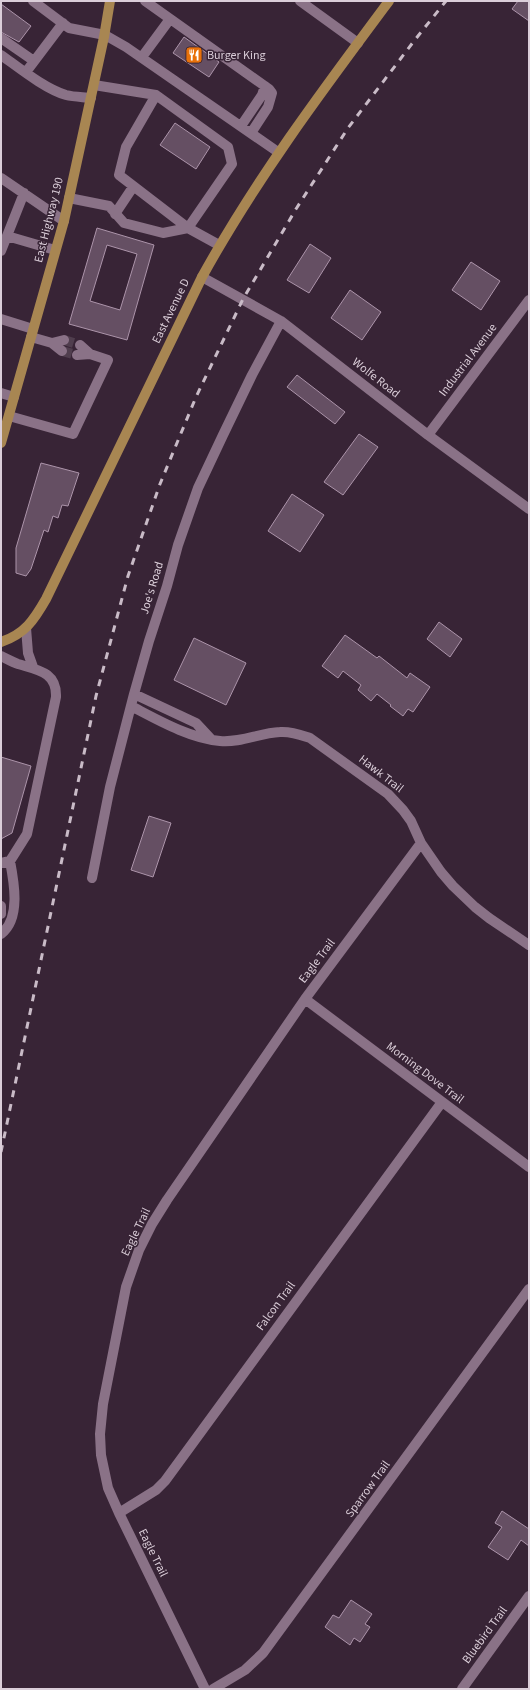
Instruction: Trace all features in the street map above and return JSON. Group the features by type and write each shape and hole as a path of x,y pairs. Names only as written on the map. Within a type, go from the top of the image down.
{"main road":[{"name":"East Highway 190","path":"1,443 64,220 105,35 110,1"},
{"name":"East Avenue D","path":"1,642 8,640 26,628 46,599 202,277 219,245 278,152 388,1"}],"street":[{"path":"33,1 69,28 105,35 126,47 278,152"},
{"path":"145,1 265,86 272,93 271,99 265,111 251,133"},
{"path":"300,1 358,43"},
{"path":"142,57 170,19"},
{"path":"26,72 63,23"},
{"path":"1,38 34,61"},
{"path":"1,55 26,72 65,94 91,98"},
{"path":"69,198 108,206 124,223 163,232 188,228 232,164 228,147 156,95 94,85"},
{"path":"241,126 262,95 265,86"},
{"path":"156,95 126,147 119,175 188,228 219,245"},
{"path":"1,178 64,220"},
{"path":"115,214 133,187"},
{"path":"1,251 24,193"},
{"path":"7,236 55,250"},
{"name":"Wolfe Road","path":"202,277 281,321 428,435 529,509"},
{"name":"Industrial Avenue","path":"428,435 529,300"},
{"path":"1,319 52,343 62,350"},
{"name":"Joe's Road","path":"92,878 110,787 134,694 178,545 198,488 252,374 281,321"},
{"path":"52,343 64,340"},
{"path":"80,345 90,354"},
{"path":"9,416 73,434 108,360 90,354 77,355"},
{"path":"1,393 14,397"},
{"path":"26,628 28,653 33,667"},
{"path":"1,656 17,664 33,667 49,676 56,687 56,697 27,834 5,862 12,874 14,903 8,928 1,934"},
{"path":"134,694 196,723 210,738"},
{"name":"Hawk Trail","path":"131,706 190,734 219,741 242,741 257,736 282,732 296,733 310,738 388,794 411,821 421,843 441,872 475,907 529,945"},
{"name":"Eagle Trail","path":"204,1689 119,1513 108,1488 104,1473 100,1434 103,1404 126,1287 139,1250 152,1224 167,1200 305,999 421,843"},
{"path":"1,906 1,914"},
{"name":"Morning Dove Trail","path":"305,999 529,1167"},
{"name":"Falcon Trail","path":"119,1513 156,1490 165,1482 442,1102"},
{"name":"Sparrow Trail","path":"213,1689 245,1670 263,1653 529,1289"},
{"name":"Bluebird Trail","path":"462,1689 529,1596"}],"building":[{"path":"518,1 529,1 529,21 512,9"},
{"path":"1,4 31,26 19,42 1,32"},
{"name":"Burger King","path":"184,37 219,62 209,77 173,53"},
{"path":"175,123 210,147 196,169 160,145"},
{"path":"97,228 154,245 127,340 69,324","holes":["107,245 137,254 120,310 90,301"]},
{"path":"310,244 331,258 309,293 287,280"},
{"path":"471,262 500,281 481,310 452,290"},
{"path":"350,290 381,312 362,340 331,318"},
{"path":"297,375 345,412 335,424 287,387"},
{"path":"359,434 378,447 343,495 324,482"},
{"path":"41,463 79,473 68,506 62,505 58,518 53,516 48,532 44,530 31,569 26,576 16,573 16,548"},
{"path":"292,494 324,515 300,552 268,531"},
{"path":"439,622 462,639 450,657 427,639"},
{"path":"345,635 377,658 379,656 407,678 410,673 430,687 413,712 408,709 403,716 377,694 371,701 358,690 361,685 343,671 338,678 322,666"},
{"path":"194,638 246,663 226,705 174,680"},
{"path":"1,757 31,766 12,833 1,839"},
{"path":"149,816 171,823 153,877 131,870"},
{"path":"502,1511 529,1529 529,1546 521,1540 508,1560 488,1547 502,1527 495,1523"},
{"path":"351,1600 372,1614 365,1624 370,1627 360,1642 354,1638 350,1645 325,1627 333,1615 339,1618"}],"tunnel":[{"path":"64,340 80,345"},
{"path":"62,351 77,355"}],"railway":[{"path":"1,1152 96,696 128,576 160,484 196,397 243,299 296,209 348,128 446,1"}],"place":[{"name":"Burger King","path":"194,55"}]}
